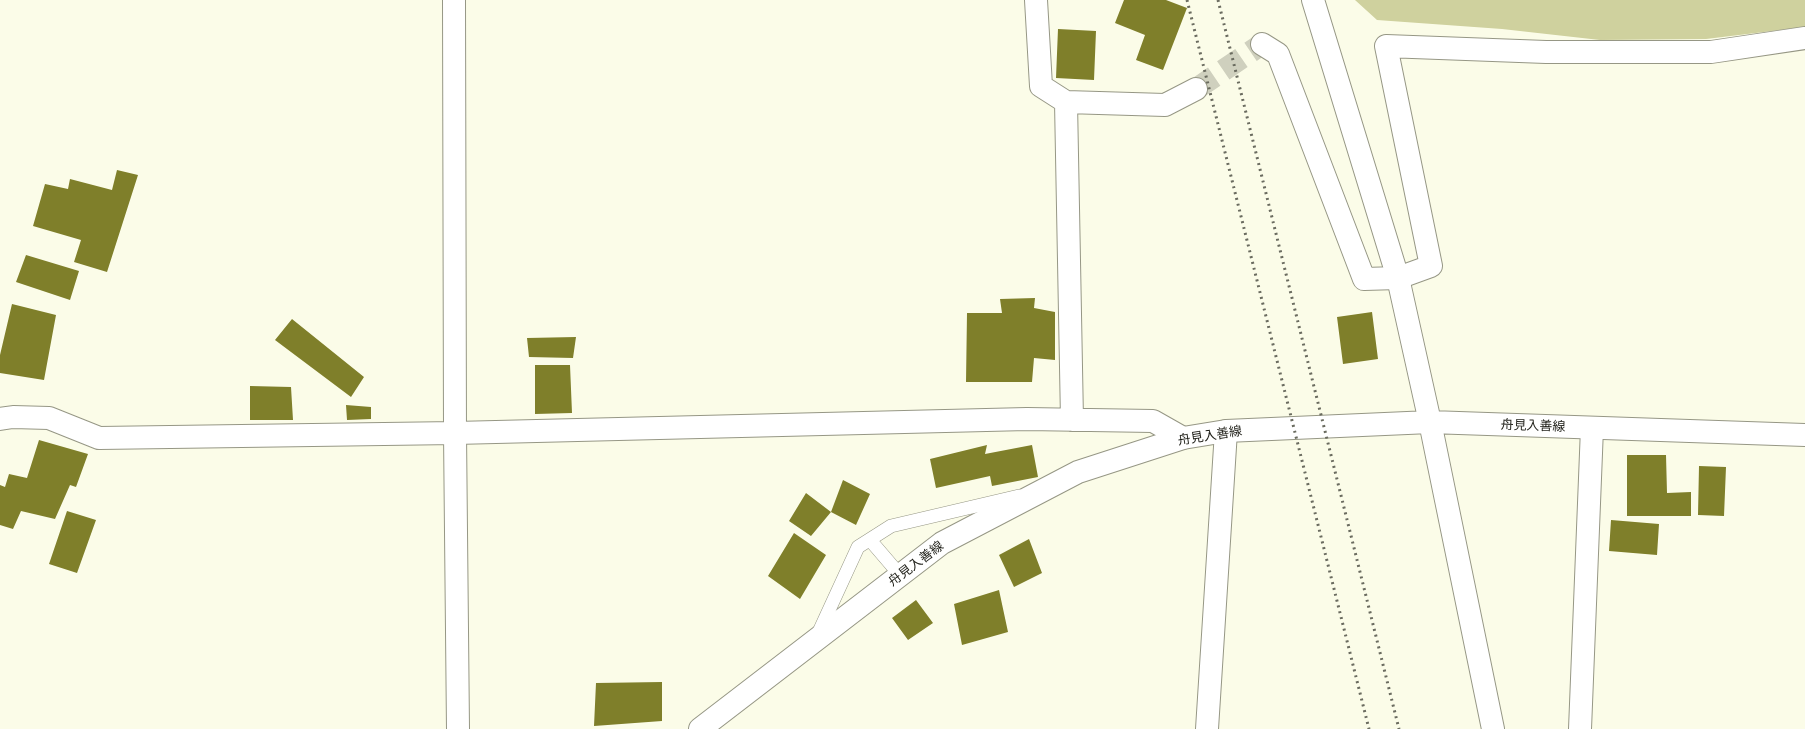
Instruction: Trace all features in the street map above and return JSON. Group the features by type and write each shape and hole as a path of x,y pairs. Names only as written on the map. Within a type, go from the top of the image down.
{"street":[{"path":"454,0 455,433 458,729"},
{"path":"1036,0 1041,86 1066,102 1165,105 1196,88"},
{"path":"1313,0 1398,278 1430,422 1494,729"},
{"path":"1262,44 1278,54 1364,279 1398,278 1431,266 1386,46 1546,52 1711,52 1805,38"},
{"path":"1066,102 1072,420"},
{"path":"0,420 13,417 49,418 99,438 455,433 1027,419 1153,421 1183,438"},
{"name":"舟見入善線","path":"700,729 942,543 1078,472 1183,438 1226,431 1430,422 1805,435"},
{"path":"1580,729 1592,428"},
{"path":"1207,729 1226,431"}],"lane":[{"path":"816,640 858,547 891,526 970,506 1042,491"},
{"path":"870,540 900,575"}],"green space":[{"path":"1355,0 1805,0 1805,27 1706,39 1600,40 1502,29 1377,20"}],"building":[{"path":"1124,0 1166,0 1187,8 1163,70 1136,60 1145,35 1115,23"},
{"path":"1058,29 1096,31 1094,80 1056,78"},
{"path":"117,170 138,175 107,272 74,262 81,240 33,226 45,184 68,189 70,179 112,190"},
{"path":"26,255 79,271 70,300 16,282"},
{"path":"1035,298 1034,308 1055,312 1055,360 1034,358 1032,382 966,382 967,313 1002,313 1000,299"},
{"path":"12,304 56,315 44,380 0,373 0,355"},
{"path":"1372,312 1378,359 1343,364 1337,317"},
{"path":"292,319 364,377 351,397 275,340"},
{"path":"576,337 573,358 529,357 527,338"},
{"path":"535,365 570,365 572,413 535,414"},
{"path":"250,386 291,387 293,420 250,420"},
{"path":"346,405 371,407 371,419 347,420"},
{"path":"39,440 88,454 76,487 70,485 55,519 21,511 13,529 0,525 0,485 5,487 9,474 27,478"},
{"path":"987,445 985,454 1032,445 1038,477 992,486 990,476 936,488 930,459"},
{"path":"1627,455 1666,455 1667,493 1691,492 1691,516 1627,516"},
{"path":"1699,466 1726,467 1724,516 1698,515"},
{"path":"843,480 870,494 856,525 831,512"},
{"path":"806,493 831,512 811,536 789,521"},
{"path":"67,511 96,520 77,573 49,564"},
{"path":"1611,520 1659,524 1657,555 1609,551"},
{"path":"794,533 826,555 800,599 768,576"},
{"path":"1029,539 1042,573 1014,587 999,555"},
{"path":"999,590 1008,632 962,645 954,604"},
{"path":"916,600 933,623 908,640 892,618"},
{"path":"662,682 662,721 594,726 596,683"}],"tunnel":[{"path":"1196,89 1262,44"}],"railway":[{"path":"1187,0 1369,729"},
{"path":"1218,0 1399,729"}]}
